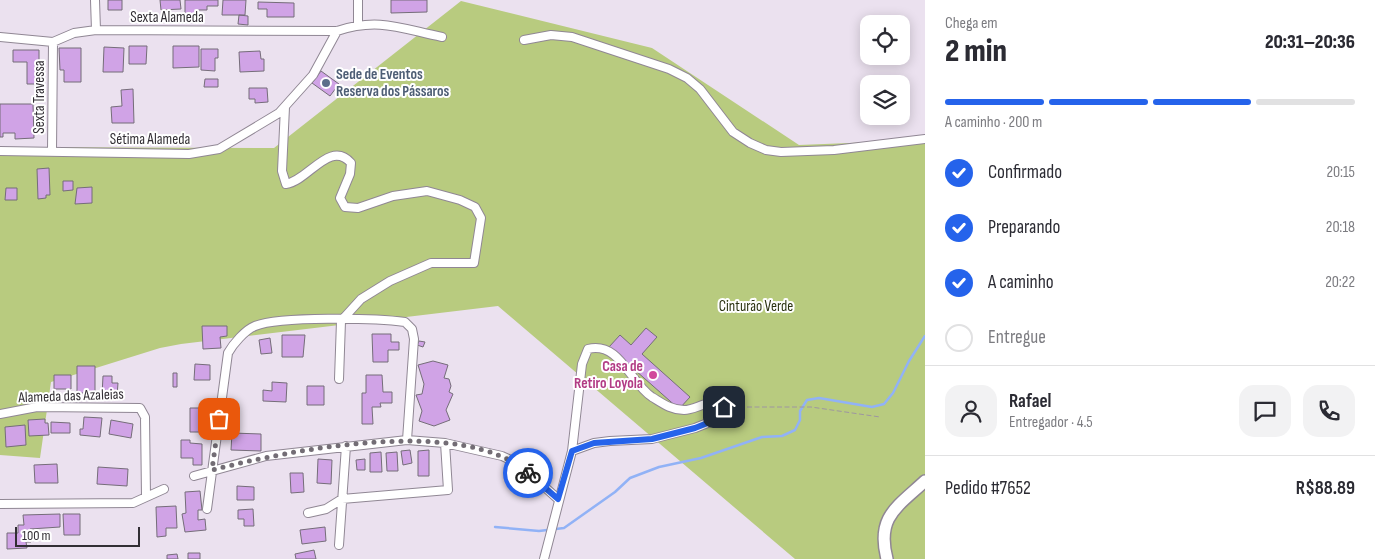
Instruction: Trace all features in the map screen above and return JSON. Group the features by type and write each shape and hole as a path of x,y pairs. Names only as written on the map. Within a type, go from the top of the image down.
{"main road":[{"path":"887,559 883,536 886,521 892,511 925,481"}],"street":[{"path":"95,0 96,30"},
{"path":"358,0 358,24 403,26 442,37"},
{"name":"Sexta Alameda","path":"0,37 53,42 74,33 96,30 337,31 358,24"},
{"name":"Sétima Alameda","path":"0,151 189,154 219,149 261,126 285,107 313,75 337,31"},
{"path":"524,40 551,35 572,37 669,69 687,78 700,89 733,132 766,150 781,152 834,150 925,139"},
{"name":"Sexta Travessa","path":"52,151 53,42"},
{"path":"285,107 282,171 286,184 296,182 323,160 337,154 346,157 351,162 350,174 340,198 345,207 358,208 393,196 427,192 448,195 475,206 481,218 474,263 431,263 390,281 361,299 341,321 339,380"},
{"path":"206,509 228,353 232,346 254,327 275,321 405,322 412,329 414,339 407,440"},
{"path":"544,559 558,499 572,451 582,364 588,349 603,348 612,353 647,394 663,404 684,410 713,402 724,407 720,418 695,428 652,439 594,443 572,451"},
{"name":"Alameda das Azaleias","path":"0,414 36,407 136,408 143,410 145,417 146,497"},
{"path":"194,476 266,456 407,440 444,443 502,456 519,464 558,499"},
{"path":"308,513 326,509 342,499 448,490 444,443"},
{"path":"339,545 346,446"},
{"path":"0,504 133,503 164,489"}],"path":[{"path":"724,407 796,406 880,417"}],"green space":[{"name":"Cinturão Verde","path":"461,1 652,48 799,145 925,140 925,559 795,559 498,306 160,348 51,382 40,458 0,455 0,147 274,148"}],"building":[{"path":"108,0 122,0 122,10 108,10"},
{"path":"160,0 180,0 181,9 161,10"},
{"path":"185,0 218,0 218,6 207,6 207,10 198,10 198,14 185,14"},
{"path":"223,0 246,0 245,15 222,15"},
{"path":"391,0 427,0 427,12 391,13"},
{"path":"258,2 294,3 294,17 267,17 267,9 258,9"},
{"path":"239,15 248,16 248,25 238,24"},
{"path":"129,46 147,46 146,64 129,64"},
{"path":"173,46 199,46 199,67 173,68"},
{"path":"104,47 124,48 123,72 103,72"},
{"path":"59,48 81,48 81,82 64,82 64,70 60,70"},
{"path":"201,49 218,49 218,58 215,58 215,71 201,70"},
{"path":"13,50 39,50 39,84 27,84 27,62 13,62"},
{"path":"260,51 261,59 264,59 264,71 240,72 239,52"},
{"name":"Sede de Eventos Reserva dos Pássaros","path":"321,71 339,84 330,96 312,83"},
{"path":"205,79 218,79 218,87 204,87"},
{"path":"249,88 267,88 268,102 255,103 255,99 249,99"},
{"path":"133,89 134,123 112,123 111,107 122,106 121,90"},
{"path":"0,104 33,104 34,138 15,139 15,133 3,133 3,137 0,137"},
{"path":"49,168 50,195 46,195 46,198 38,199 37,169"},
{"path":"63,181 73,181 73,190 63,191"},
{"path":"92,187 92,203 75,204 77,188"},
{"path":"6,188 17,188 17,200 5,200"},
{"path":"202,326 227,326 227,336 220,337 221,348 203,349"},
{"name":"Casa de Retiro Loyola","path":"646,328 657,337 642,354 690,397 679,409 609,347 620,335 631,345"},
{"path":"372,334 391,334 391,342 399,342 399,350 388,350 388,362 373,362"},
{"path":"282,335 305,335 303,357 282,357"},
{"path":"270,338 272,353 261,354 259,340"},
{"path":"419,341 425,342 423,347 417,345"},
{"path":"433,361 448,365 444,378 449,379 451,386 449,392 453,394 446,410 450,420 434,426 419,421 422,411 416,395 422,394 424,384 418,365"},
{"path":"195,364 210,365 210,380 194,380"},
{"path":"77,366 95,366 95,393 77,393"},
{"path":"173,373 177,373 177,387 173,387"},
{"path":"54,375 71,375 71,389 54,389"},
{"path":"366,375 382,375 383,392 392,392 392,403 380,403 381,407 372,407 373,424 362,424 362,393 366,393"},
{"path":"103,376 112,376 112,383 118,383 117,396 102,395"},
{"path":"272,382 287,383 286,402 263,401 263,390 272,391"},
{"path":"307,386 324,386 324,405 307,405"},
{"path":"190,408 208,408 207,432 190,432"},
{"path":"84,417 102,418 100,437 80,435 80,429 83,429"},
{"path":"45,419 45,423 48,423 49,435 29,436 28,420"},
{"path":"111,420 133,424 131,438 109,434"},
{"path":"51,422 70,423 70,433 51,433"},
{"path":"25,425 26,445 6,447 5,427"},
{"path":"232,433 261,434 261,451 231,450"},
{"path":"181,440 190,440 190,443 202,444 202,465 193,465 193,458 181,458"},
{"path":"410,450 412,463 403,465 401,451"},
{"path":"429,450 429,476 418,476 418,451"},
{"path":"381,452 382,472 370,472 370,453"},
{"path":"397,452 398,471 387,471 386,453"},
{"path":"318,459 332,460 331,484 317,483"},
{"path":"365,459 365,470 357,470 356,460"},
{"path":"57,464 58,483 35,483 34,465"},
{"path":"98,467 128,469 127,486 97,484"},
{"path":"290,473 303,473 304,492 291,493"},
{"path":"237,486 254,487 254,500 237,500"},
{"path":"200,491 202,510 198,510 198,520 205,519 206,530 185,532 182,514 186,513 185,492"},
{"path":"176,506 177,528 166,528 166,536 157,537 156,507"},
{"path":"253,509 254,526 244,526 244,519 238,519 238,510"},
{"path":"60,514 60,527 30,529 31,542 26,542 27,548 7,549 7,533 18,533 18,525 24,525 23,515"},
{"path":"63,514 80,514 80,535 64,535"},
{"path":"325,527 326,541 302,544 300,530"},
{"path":"314,550 316,559 296,559 295,554"},
{"path":"188,553 200,553 200,559 188,559"},
{"path":"177,554 178,559 167,559 167,555"}],"waterway":[{"path":"495,527 539,531 564,528 615,492 630,478 659,467 701,458 762,437 782,436 795,430 800,420 800,411 807,400 819,398 872,407 884,404 893,393 909,361 925,336"}],"way so far":[{"path":"219,419 212,470 266,456 407,440 444,443 502,456 519,464 528,473"}],"place":[{"name":"Sede de Eventos Reserva dos Pássaros","path":"326,83"},
{"name":"Casa de Retiro Loyola","path":"653,375"}],"route":[{"path":"528,473 558,499 572,451 594,443 652,439 695,428 720,418 724,407"}]}
